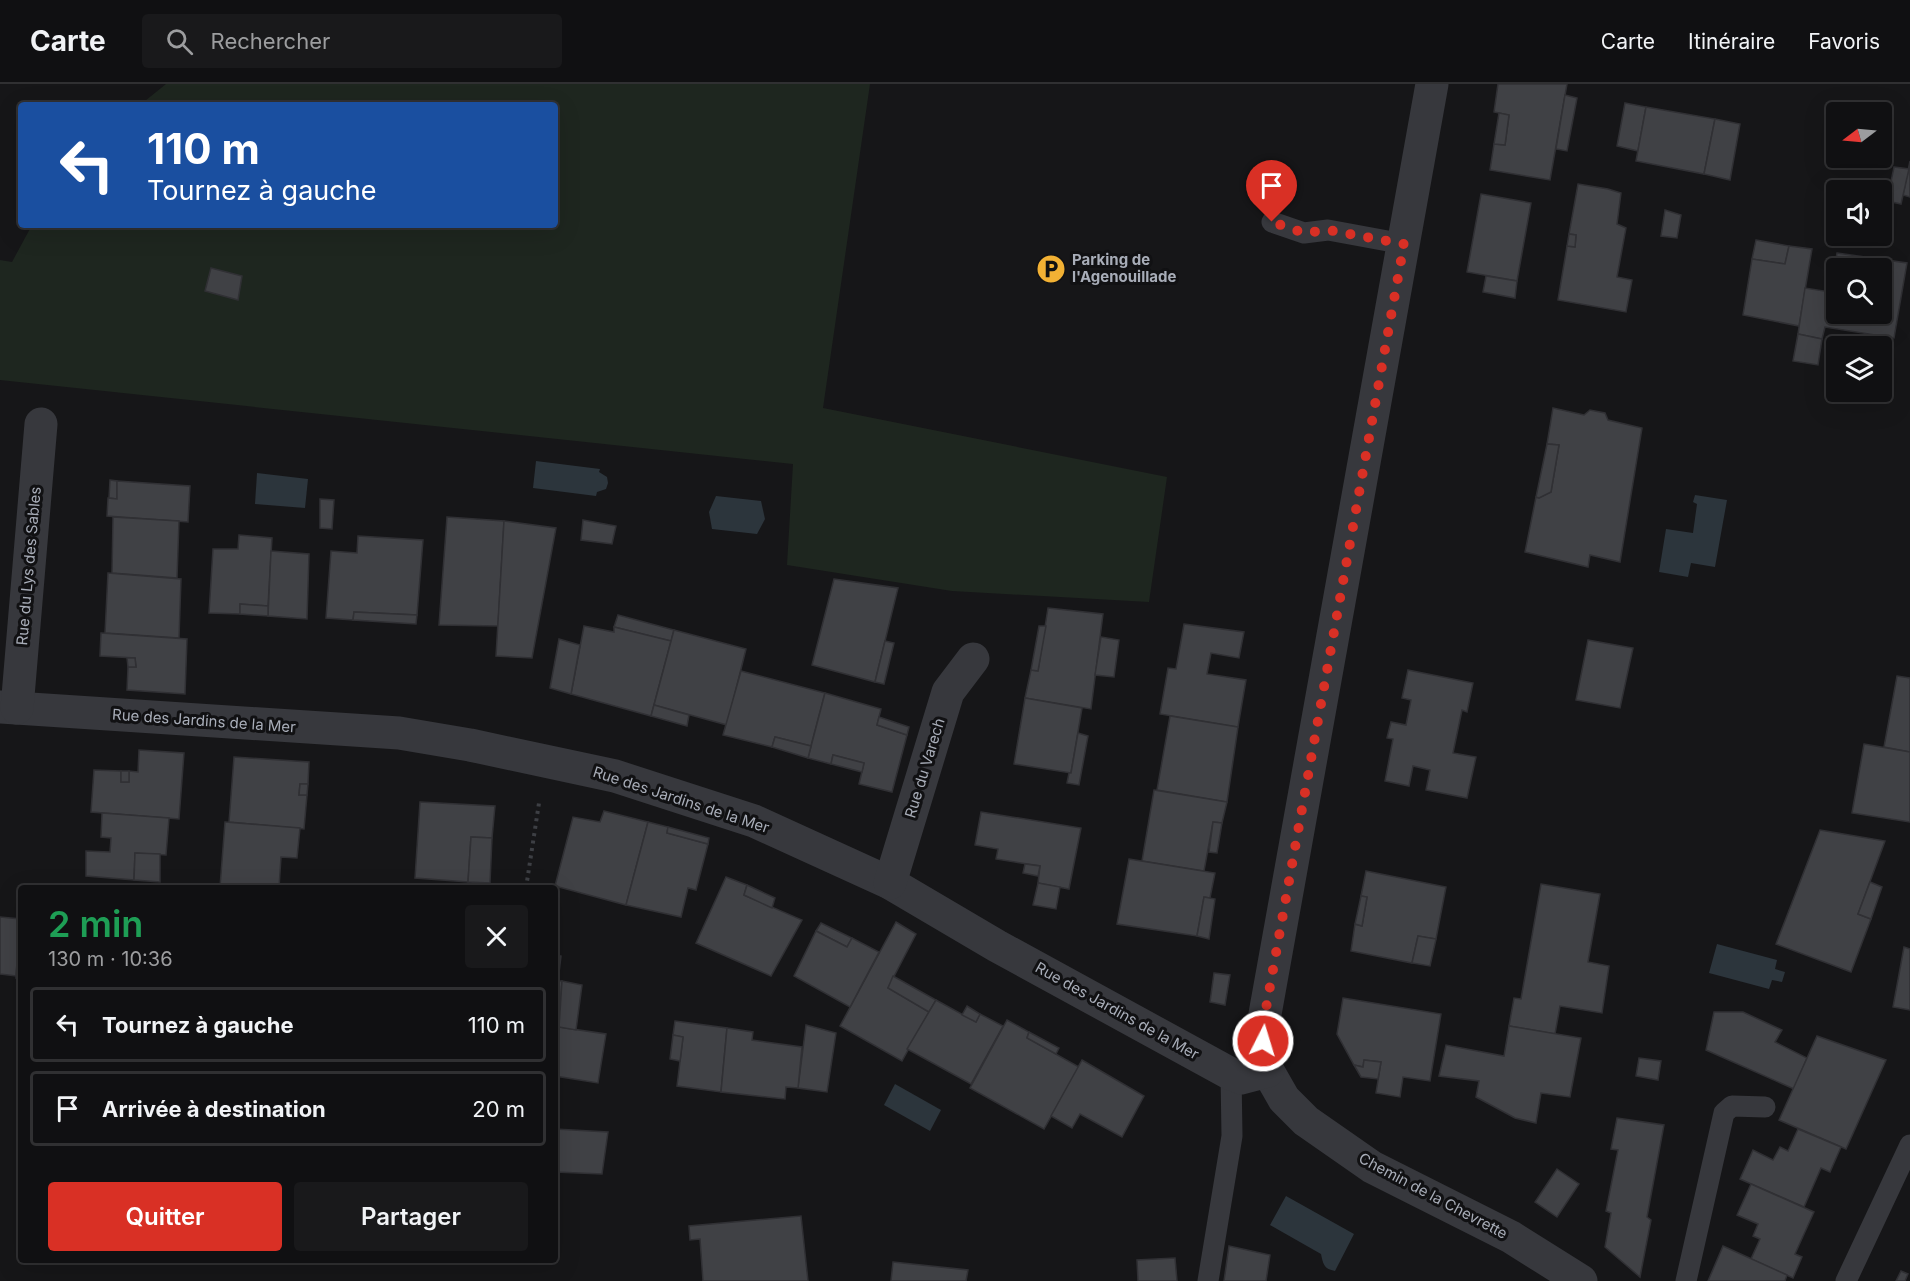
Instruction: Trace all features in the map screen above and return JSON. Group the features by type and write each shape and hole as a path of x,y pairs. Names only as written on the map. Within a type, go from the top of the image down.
{"street":[{"name":"Chemin de la Chevrette","path":"1432,84 1265,1014 1264,1055 1268,1071 1284,1099 1306,1121 1372,1167 1512,1237 1581,1281"},
{"name":"Rue du Lys des Sables","path":"9,707 41,424"},
{"name":"Rue du Varech","path":"890,883 948,692 973,659"},
{"name":"Rue des Jardins de la Mer","path":"9,707 399,733 470,745 615,776 754,821 890,883 997,945 1231,1074"},
{"path":"1231,1074 1241,1078 1268,1071"}],"lane":[{"path":"1272,222 1304,233 1328,230 1404,244"},
{"path":"1208,1281 1232,1136 1231,1074"},
{"path":"1686,1281 1724,1113 1732,1106 1765,1107"},
{"path":"1846,1281 1910,1145"}],"path":[{"path":"526,885 545,761"}],"shaded area":[{"path":"166,84 870,84 823,408 1167,477 1149,602 952,591 787,565 793,464 0,380 0,260 12,262 30,228 558,228 558,102 144,102"},
{"path":"536,461 600,469 599,472 607,477 606,489 597,492 596,496 533,488"},
{"path":"257,473 308,479 305,508 255,504"},
{"path":"1695,495 1727,500 1715,567 1691,563 1688,577 1659,572 1666,529 1693,533 1697,504 1693,502"},
{"path":"716,496 761,501 765,519 757,534 712,529 709,512"},
{"path":"1717,944 1777,960 1775,969 1785,972 1782,982 1772,980 1769,989 1709,973"},
{"path":"895,1084 941,1110 930,1131 884,1105"},
{"path":"1286,1196 1354,1234 1335,1271 1325,1266 1321,1254 1270,1225"}],"building":[{"path":"1498,84 1567,84 1550,180 1490,170 1494,144 1505,145 1509,115 1494,112"},
{"path":"1565,95 1577,98 1567,151 1556,149"},
{"path":"1625,103 1646,107 1638,151 1617,146"},
{"path":"1646,107 1715,119 1704,174 1636,161"},
{"path":"1499,113 1509,115 1505,145 1494,144"},
{"path":"1715,119 1740,124 1730,180 1704,174"},
{"path":"1910,161 1910,197 1903,195"},
{"path":"1894,167 1909,169 1901,204 1892,202 1891,180"},
{"path":"1578,184 1621,193 1617,224 1626,228 1617,277 1632,280 1626,312 1558,300 1567,246 1575,247 1576,235 1569,234"},
{"path":"1481,194 1531,203 1517,281 1467,272"},
{"path":"1665,210 1681,215 1677,238 1661,236"},
{"path":"1569,234 1576,235 1575,247 1567,246"},
{"path":"1756,240 1789,246 1785,264 1752,259"},
{"path":"1789,246 1812,249 1799,326 1743,315 1752,259 1785,264"},
{"path":"1837,253 1872,258 1836,258"},
{"path":"1892,261 1907,263 1894,338 1825,327 1822,339 1798,334 1805,288 1826,291 1826,324 1892,324"},
{"path":"211,268 242,276 238,300 205,291"},
{"path":"1486,276 1517,281 1515,298 1483,292"},
{"path":"1798,334 1822,339 1818,365 1793,361"},
{"path":"1553,408 1584,415 1590,410 1605,413 1608,420 1642,428 1620,562 1590,555 1588,567 1525,552 1536,497 1539,498 1551,492 1559,445 1547,444"},
{"path":"1547,444 1559,445 1551,492 1539,498 1536,497"},
{"path":"110,480 117,481 117,499 109,498"},
{"path":"117,481 190,486 188,522 107,516 108,498 117,499"},
{"path":"320,499 334,500 332,529 320,528"},
{"path":"113,517 179,521 177,578 112,573"},
{"path":"447,517 504,521 498,626 439,625"},
{"path":"583,520 616,526 612,544 581,540"},
{"path":"504,521 556,528 532,658 496,656"},
{"path":"239,535 272,538 268,606 240,604 240,614 209,613 213,549 238,549"},
{"path":"358,536 423,540 417,615 354,612 353,620 326,618 331,551 357,553"},
{"path":"271,551 309,554 307,619 268,616"},
{"path":"108,573 181,579 179,638 105,633"},
{"path":"834,579 898,588 875,682 812,665"},
{"path":"240,604 268,606 268,616 240,614"},
{"path":"1048,608 1103,614 1091,709 1025,698 1031,670 1038,671"},
{"path":"354,612 417,615 416,624 353,620"},
{"path":"618,615 674,630 671,641 614,627"},
{"path":"1184,624 1244,632 1239,658 1211,653 1207,674 1246,680 1238,727 1160,714 1168,668 1176,669"},
{"path":"584,626 614,632 614,627 671,641 651,716 571,694"},
{"path":"1039,626 1046,626 1038,671 1031,670"},
{"path":"674,630 746,649 727,725 654,705"},
{"path":"101,633 187,639 185,694 127,690 128,667 136,667 135,658 100,656"},
{"path":"1101,637 1119,640 1114,677 1095,675"},
{"path":"559,639 580,645 571,694 550,688"},
{"path":"1588,640 1633,648 1620,708 1576,700"},
{"path":"885,641 894,643 884,684 875,682"},
{"path":"127,658 135,658 136,667 128,667"},
{"path":"1408,670 1473,683 1467,712 1462,710 1453,753 1476,757 1467,798 1426,790 1430,770 1413,766 1409,786 1385,781 1393,739 1387,738 1391,722 1406,725 1411,700 1402,698"},
{"path":"741,671 825,693 811,746 775,737 772,747 723,735"},
{"path":"1897,676 1910,678 1910,752 1884,747"},
{"path":"825,693 881,709 877,725 907,735 892,792 859,784 864,763 833,755 831,764 808,758"},
{"path":"1025,698 1082,708 1071,773 1014,764"},
{"path":"654,705 689,715 687,726 651,716"},
{"path":"1170,716 1238,727 1227,802 1157,790"},
{"path":"879,717 909,727 907,735 877,725"},
{"path":"1078,733 1088,736 1079,785 1067,783"},
{"path":"775,737 811,746 808,758 772,747"},
{"path":"1864,744 1910,752 1910,822 1852,813"},
{"path":"139,750 184,753 179,819 91,812 94,770 121,771 121,782 129,782 129,771 138,772"},
{"path":"833,755 864,763 862,772 831,764"},
{"path":"234,757 309,762 308,784 300,784 299,795 307,795 304,829 229,822"},
{"path":"121,771 129,771 129,782 121,782"},
{"path":"300,784 308,784 307,795 299,795"},
{"path":"1154,790 1227,802 1222,823 1213,822 1204,871 1142,861"},
{"path":"420,802 495,806 492,838 471,837 468,882 415,878"},
{"path":"604,811 648,822 626,905 555,885 573,817 600,822"},
{"path":"981,812 1081,828 1069,889 1038,883 1040,866 996,859 998,849 975,845"},
{"path":"102,813 169,818 166,855 135,853 134,880 86,876 86,851 110,852 111,838 101,837"},
{"path":"225,822 300,828 297,858 281,857 279,885 220,885"},
{"path":"648,822 668,827 667,833 708,844 696,890 688,888 681,917 626,905"},
{"path":"1213,822 1222,823 1217,853 1209,852"},
{"path":"668,827 709,838 708,844 667,833"},
{"path":"1820,830 1885,841 1858,914 1871,919 1851,972 1776,944"},
{"path":"471,837 492,838 490,883 468,882"},
{"path":"135,853 160,854 160,882 134,880"},
{"path":"1129,859 1215,873 1210,898 1204,897 1197,936 1117,924"},
{"path":"1025,864 1040,866 1038,876 1023,873"},
{"path":"1366,871 1446,887 1436,939 1418,936 1412,963 1351,951 1355,924 1362,926 1367,897 1361,896"},
{"path":"726,877 747,885 744,895 802,920 771,976 696,943"},
{"path":"1870,882 1882,887 1871,919 1858,914"},
{"path":"1038,883 1060,887 1056,909 1033,905"},
{"path":"1541,884 1600,894 1588,962 1609,966 1602,1013 1560,1006 1555,1034 1509,1026 1514,998 1521,999"},
{"path":"747,885 775,898 772,908 744,895"},
{"path":"1361,896 1367,897 1362,926 1355,924"},
{"path":"1204,897 1215,899 1209,939 1197,936"},
{"path":"0,917 18,919 16,976 0,974"},
{"path":"896,922 916,934 888,988 929,1012 902,1061 840,1026"},
{"path":"821,923 852,938 847,947 816,931"},
{"path":"816,931 847,947 852,938 879,952 850,1007 794,976"},
{"path":"1418,936 1436,939 1430,966 1412,963"},
{"path":"18,945 18,978 16,978"},
{"path":"1904,947 1910,949 1910,1010 1893,1007"},
{"path":"558,956 561,956 558,981"},
{"path":"1214,973 1230,975 1225,1005 1210,1002"},
{"path":"893,976 936,1000 929,1012 888,988"},
{"path":"558,981 562,981 559,1027 606,1034 598,1083 558,1076"},
{"path":"562,981 582,985 576,1030 559,1027"},
{"path":"1343,998 1441,1014 1430,1081 1403,1077 1400,1097 1376,1093 1381,1062 1364,1060 1363,1067 1354,1065 1337,1034"},
{"path":"936,1000 976,1022 980,1014 1003,1026 971,1084 907,1049"},
{"path":"967,1006 980,1014 976,1022 962,1015"},
{"path":"1714,1012 1743,1012 1782,1030 1775,1042 1807,1058 1794,1089 1706,1050"},
{"path":"1007,1020 1029,1032 1027,1038 1079,1067 1044,1129 970,1088"},
{"path":"675,1021 727,1028 721,1092 677,1086 683,1037 673,1035"},
{"path":"806,1025 836,1033 827,1092 798,1088"},
{"path":"1509,1026 1581,1038 1570,1097 1541,1093 1536,1123 1515,1118 1476,1097 1479,1081 1439,1076 1446,1045 1504,1056"},
{"path":"727,1028 753,1032 752,1040 802,1047 798,1088 786,1087 785,1099 721,1092"},
{"path":"1029,1032 1059,1048 1056,1054 1027,1038"},
{"path":"673,1035 683,1037 680,1061 670,1059"},
{"path":"1817,1036 1886,1060 1846,1149 1779,1120"},
{"path":"1639,1058 1661,1061 1658,1080 1636,1076"},
{"path":"1082,1060 1144,1096 1122,1137 1080,1114 1072,1128 1051,1116"},
{"path":"1364,1060 1381,1062 1378,1079 1361,1077 1354,1065 1363,1067"},
{"path":"1617,1118 1664,1125 1647,1217 1651,1220 1640,1277 1605,1247 1611,1213 1606,1211 1618,1150 1611,1149"},
{"path":"558,1129 608,1132 602,1174 558,1172"},
{"path":"1798,1129 1841,1147 1830,1172 1821,1168 1804,1207 1740,1179 1753,1150 1773,1160 1780,1147 1788,1151"},
{"path":"1557,1169 1579,1184 1557,1217 1535,1202"},
{"path":"1751,1184 1814,1212 1795,1254 1802,1257 1793,1278 1751,1259 1760,1239 1753,1236 1758,1224 1737,1215"},
{"path":"801,1216 808,1281 703,1281 700,1239 690,1240 689,1226"},
{"path":"1229,1246 1270,1255 1266,1281 1224,1281"},
{"path":"1723,1246 1787,1275 1785,1281 1708,1281"},
{"path":"1175,1258 1177,1281 1138,1281 1137,1260"},
{"path":"893,1262 968,1270 966,1281 891,1281"},
{"path":"1901,1271 1908,1274 1905,1281 1896,1281"}],"place":[{"name":"Parking de l'Agenouillade","path":"1051,269"}],"route":[{"path":"1263,1041 1265,1014 1404,244 1328,230 1304,233 1272,222"}]}
